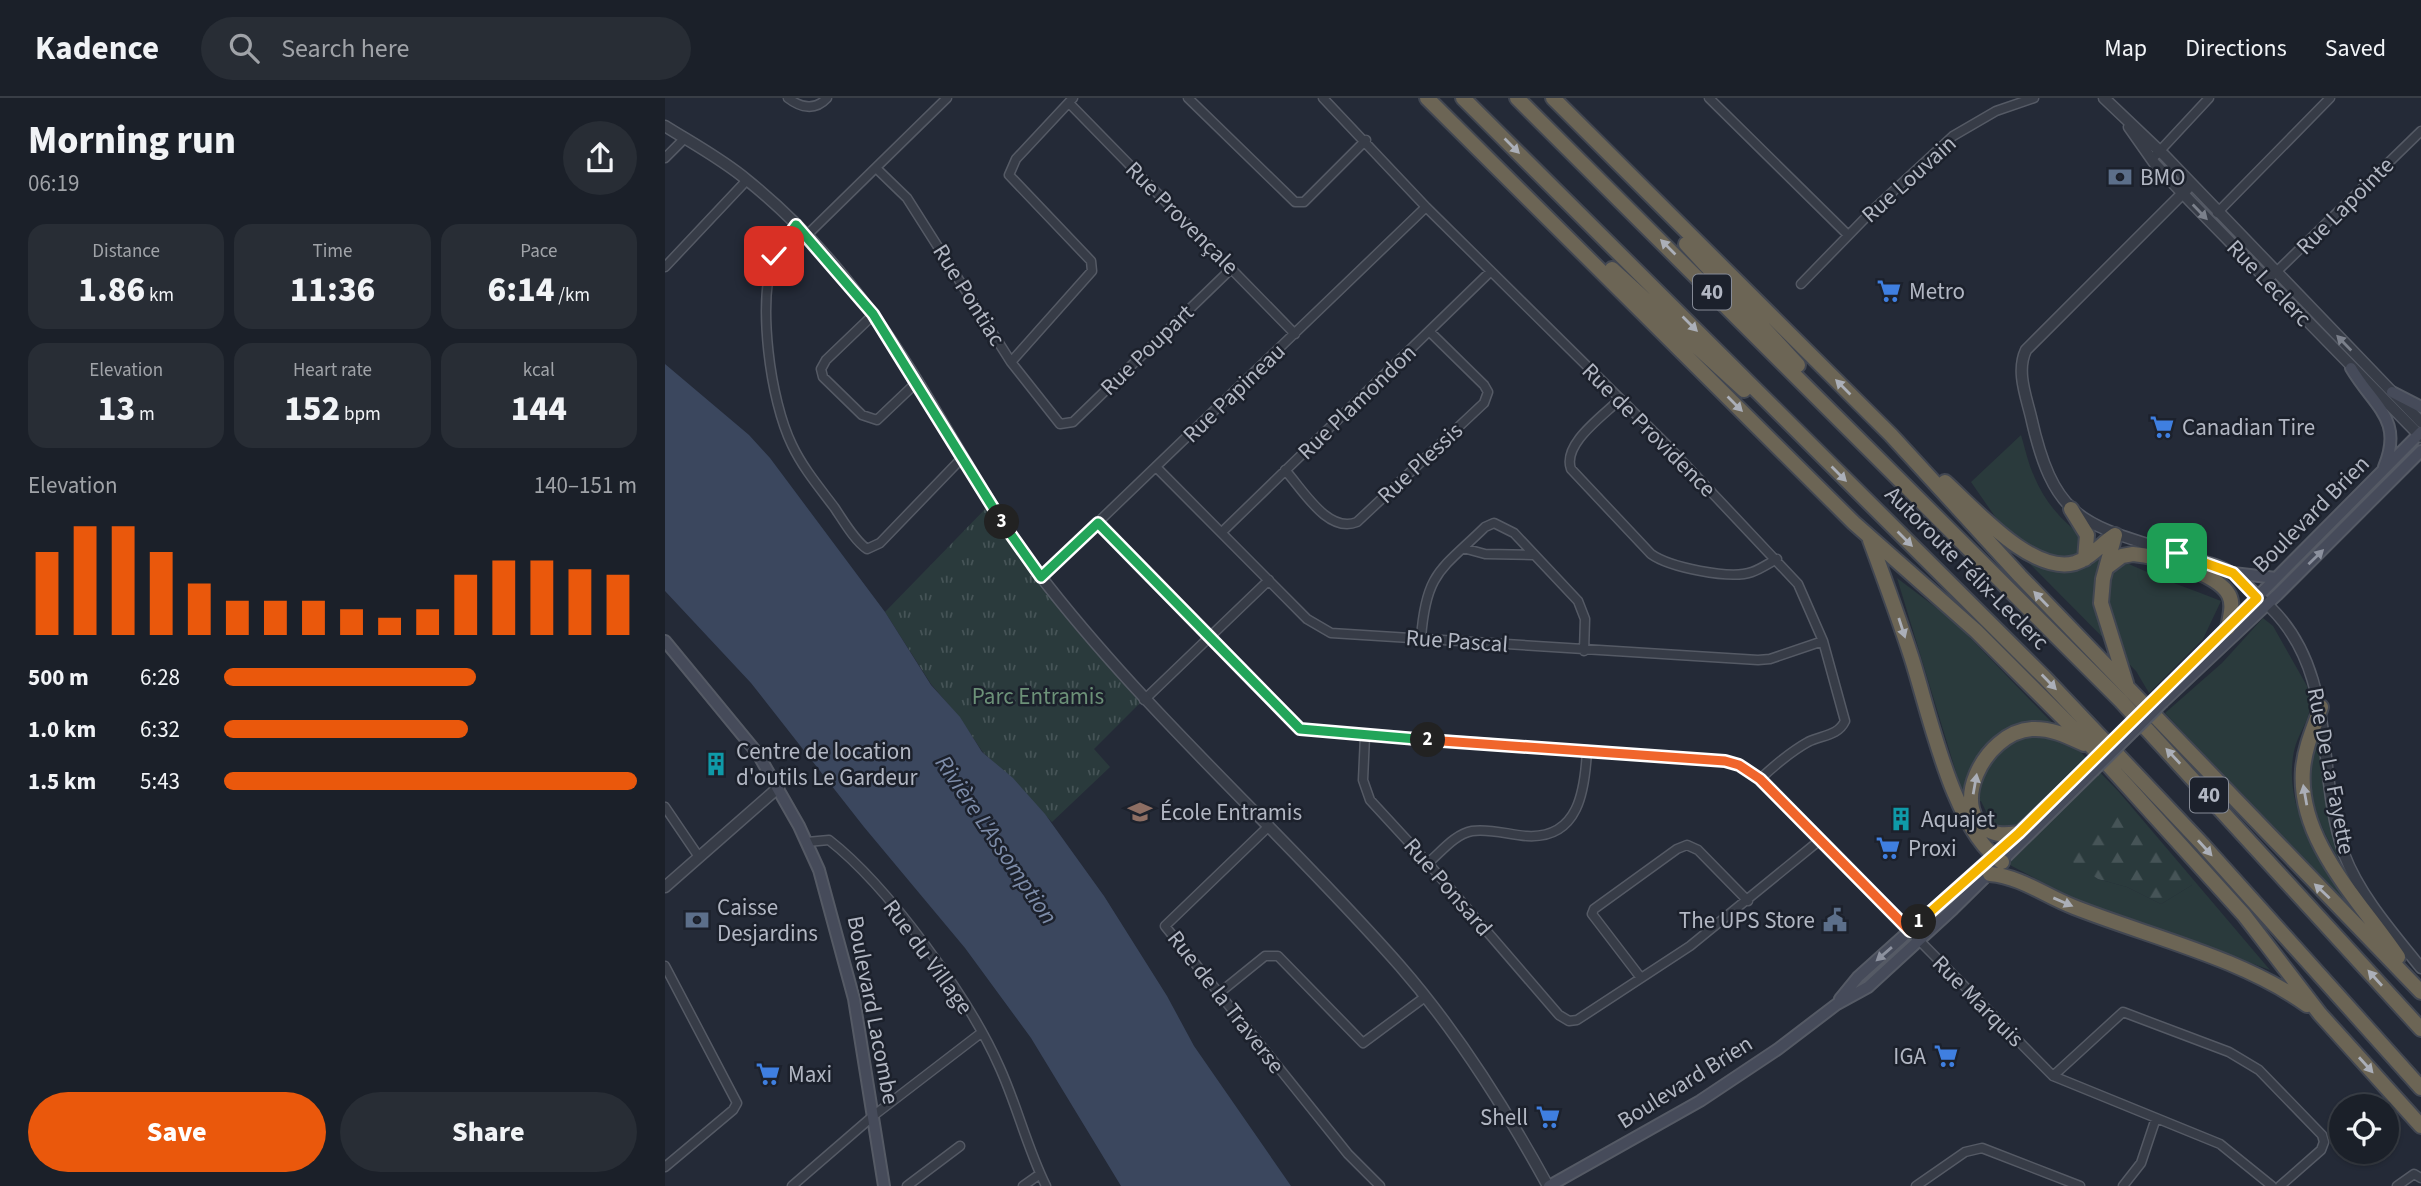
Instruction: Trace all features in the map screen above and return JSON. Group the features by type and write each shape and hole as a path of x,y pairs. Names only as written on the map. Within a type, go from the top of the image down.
{"highway":[{"path":"1427,98 1869,537 1983,638 2092,747 2244,915 2320,1014 2421,1126"},
{"name":"Autoroute Félix-Leclerc","path":"1463,98 2127,764 2421,1088"},
{"name":"Autoroute Félix-Leclerc","path":"1517,98 2154,736 2421,1029"},
{"path":"1553,98 1891,435 2025,582 2127,684 2295,864 2421,991"},
{"path":"1614,160 1677,235 1906,486"},
{"path":"1513,183 1641,294 1706,358 1822,457"},
{"path":"1891,435 2031,555 2056,564 2085,559 2115,535"},
{"path":"2071,509 2087,535 2085,559"},
{"path":"2115,535 2101,587 2102,610 2127,684"},
{"path":"1869,537 1891,594 1957,800 1974,831 1997,859"},
{"path":"2106,568 2122,556 2133,554 2207,576 2222,586 2230,597 2228,628"},
{"path":"2321,707 2307,749 2303,773 2305,794 2314,828 2346,885 2421,991"},
{"path":"2019,833 1993,833 1983,826 1976,816 1973,785 1987,754 2009,736 2035,729 2060,733 2092,747"},
{"path":"1990,874 2015,878 2066,904 2266,980 2320,1014"}],"main road":[{"path":"2351,368 2381,410 2392,434 2392,447 2381,474"},
{"path":"2392,392 2421,407"},
{"name":"Boulevard Brien","path":"2160,700 2228,628 2262,601 2276,579 2420,435"},
{"name":"Boulevard Brien","path":"1836,1004 1859,977 1910,931 1997,859 2262,601 2421,451"},
{"path":"2233,573 2276,579"},
{"name":"Boulevard Lacombe","path":"665,641 709,690 779,787 807,842 830,904 854,999 884,1186"},
{"name":"Boulevard Brien","path":"1549,1186 1700,1101 1772,1053 1836,1004 1868,987 1990,874 1997,859 2019,833 2090,768"}],"street":[{"path":"788,98 805,107 816,106 827,98"},
{"path":"806,236 947,98"},
{"path":"1188,98 1294,202 1304,202 1366,140"},
{"name":"Rue de Providence","path":"1323,98 1366,140 1426,207 1777,559 1798,584 1823,641 1845,721 1838,732 1809,742 1779,762 1760,779"},
{"path":"1709,98 1848,235"},
{"name":"Rue Louvain","path":"1801,284 1848,235 1953,136 1996,111 2034,98"},
{"name":"Rue Leclerc","path":"2105,98 2421,422"},
{"path":"2152,160 2209,98"},
{"path":"2217,213 2326,99"},
{"path":"1011,362 1092,271 1091,261 1009,175 1016,159 1071,101"},
{"name":"Rue Provençale","path":"1071,101 1296,334"},
{"name":"Rue Leclerc","path":"2127,122 2132,135 2183,194 2351,368 2420,435"},
{"path":"665,126 747,180 796,225 873,314 962,458 1041,577 1145,700 1334,893 1425,997 1506,1115 1549,1186"},
{"name":"Rue Lapointe","path":"2268,280 2421,131"},
{"path":"665,159 685,138"},
{"name":"Rue Pontiac","path":"876,168 913,207 1011,362 1060,424"},
{"path":"665,267 747,180"},
{"name":"Rue De La Fayette","path":"2191,185 2024,354 2022,374 2040,457 2052,485 2071,509 2115,535 2233,573 2283,623 2304,657 2321,707 2336,816 2347,861 2368,898 2421,968"},
{"name":"Rue Papineau","path":"1041,577 1426,207"},
{"path":"796,225 774,256 769,286 771,378 777,405 792,446 807,471 867,549 880,543 962,458"},
{"name":"Rue Poupart","path":"1060,424 1073,422 1232,268"},
{"name":"Rue Plamondon","path":"1222,532 1491,271"},
{"path":"873,314 826,360 821,369 823,377 862,415 872,420 885,415 917,382"},
{"name":"Rue Plessis","path":"1285,470 1332,522 1347,526 1357,522 1484,403 1487,392 1430,332"},
{"path":"1619,400 1576,444 1569,463 1651,554 1661,562 1684,569 1744,573 1777,559"},
{"name":"Rue Pascal","path":"1156,467 1322,630 1584,651 1770,659 1823,641"},
{"name":"Rue Marquis","path":"1098,523 1300,729 1725,761 1739,765 1760,779 2053,1076 2221,1144 2272,1186"},
{"path":"1421,638 1424,601 1429,586 1463,548 1485,527 1494,523 1514,533 1584,609 1584,651"},
{"path":"1463,548 1486,554 1533,555"},
{"path":"1145,700 1269,580"},
{"name":"Rue Ponsard","path":"1365,736 1363,780 1370,800 1429,863 1559,1015 1569,1021 1577,1020 1641,978"},
{"path":"1429,863 1456,839 1473,831 1531,836 1553,831 1568,821 1581,802 1587,750"},
{"path":"665,887 779,787"},
{"path":"665,807 699,857"},
{"name":"Rue de la Traverse","path":"1269,827 1165,926 1348,1154 1380,1186"},
{"name":"Rue du Village","path":"807,842 829,840 884,896 958,991 999,1064 1046,1186"},
{"path":"1748,901 1698,850 1686,845 1594,909 1592,914 1641,978 1690,946 1748,901 1820,840"},
{"path":"1218,994 1265,956 1278,956 1363,1043 1425,997"},
{"path":"665,966 737,1102 733,1110 665,1167"},
{"path":"2053,1076 2123,1012 2229,1052 2259,1070 2322,1135 2324,1142 2321,1150 2280,1186"},
{"path":"792,1186 873,1116 981,1032"},
{"path":"2123,1186 2141,1163 2156,1118"},
{"path":"907,1186 960,1146"},
{"path":"1916,1186 1965,1152 1982,1148 2080,1186"},
{"path":"1023,1186 1041,1174"},
{"path":"2397,1186 2414,1174 2421,1178"}],"green space":[{"path":"2021,435 2034,476 2048,502 2066,523 2114,556 2221,601 2203,639 2149,693 2136,671 2023,557 1971,482"},
{"name":"Parc Entramis","path":"991,503 1001,521 1144,699 1094,749 1110,767 1052,822 982,751 959,717 931,684 885,612"},
{"path":"1897,578 1954,621 2119,792 2270,970 2078,901 2008,864 2029,844 1999,825 1992,824 1981,801 1965,802","holes":["2074,861 2192,885 2161,904 2127,887 2098,879"]},
{"path":"2263,618 2273,626 2307,686 2310,707 2293,757 2295,801 2312,842 2361,916 2357,919 2165,713 2222,663"},
{"path":"2318,734 2328,812 2348,875 2315,808 2311,774"},
{"path":"2115,806 2192,885 2161,904 2127,887 2098,879 2062,855"}],"water":[{"name":"Rivière L'Assomption","path":"665,364 749,435 770,458 885,612 931,685 960,717 982,752 1013,778 1045,814 1104,896 1167,996 1194,1046 1291,1186 1121,1186 1031,1038 965,948 864,827 751,683 665,591"}],"place":[{"name":"BMO","path":"2120,177"},
{"name":"Metro","path":"1889,291"},
{"name":"Canadian Tire","path":"2162,427"},
{"name":"Centre de location d'outils Le Gardeur","path":"716,764"},
{"name":"École Entramis","path":"1140,812"},
{"name":"Aquajet","path":"1901,819"},
{"name":"Proxi","path":"1888,848"},
{"name":"Caisse Desjardins","path":"697,920"},
{"name":"The UPS Store","path":"1835,920"},
{"name":"IGA","path":"1946,1056"},
{"name":"Maxi","path":"768,1074"},
{"name":"Shell","path":"1548,1117"}],"route":[{"path":"774,256 778,246 796,225 848,282 900,355 1003,523 1041,577 1098,523 1293,724 1308,732 1587,750 1725,761 1739,765 1760,779 1910,931 1960,883 2019,833 2257,598 2233,573 2177,553"}]}
